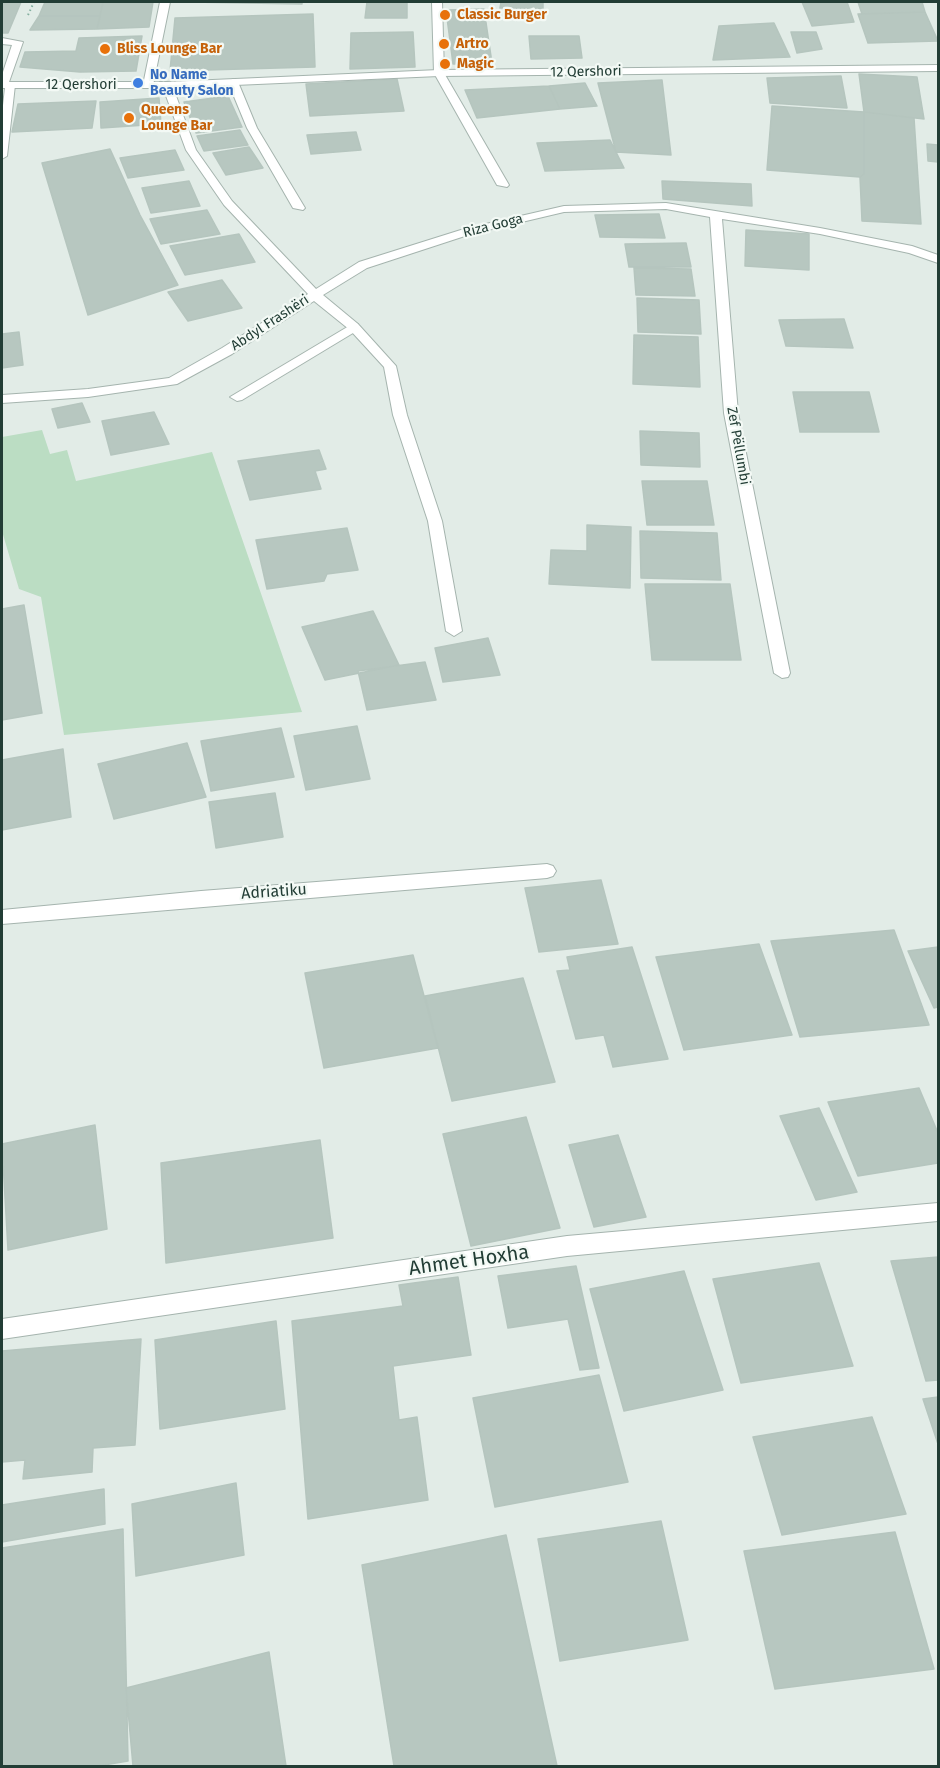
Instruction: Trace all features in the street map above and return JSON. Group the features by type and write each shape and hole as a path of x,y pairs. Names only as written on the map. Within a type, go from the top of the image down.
{"street":[{"path":"148,85 165,2"},
{"path":"437,2 439,73 503,184"},
{"path":"2,41 18,42 5,85 2,156"},
{"name":"12 Qershori","path":"5,85 167,85 439,73 939,68"},
{"path":"233,82 252,128 299,208"},
{"path":"167,85 191,150 228,203 315,295"},
{"name":"Riza Goga","path":"315,295 363,265 468,231 564,209 666,206 716,216 820,231 912,250 939,259"},
{"name":"Zef Pëllumbi","path":"716,216 731,413 782,673"},
{"name":"Abdyl Frashëri","path":"2,399 88,393 172,381 227,351 315,295 354,327 390,366 400,415 435,521 454,631"},
{"path":"237,397 354,327"},
{"name":"Adriatiku","path":"2,917 45,915 201,898 547,871"},
{"name":"Ahmet Hoxha","path":"2,1329 567,1246 939,1212"}],"green space":[{"path":"42,430 50,454 67,450 76,481 212,452 302,712 64,735 41,597 19,589 2,531 2,437"}],"building":[{"path":"2,2 21,2 8,33 2,33"},
{"path":"45,2 103,2 100,16 39,16"},
{"path":"103,2 153,2 149,27 97,29"},
{"path":"190,2 302,2 302,4"},
{"path":"367,2 407,2 407,18 365,18"},
{"path":"501,2 543,2 543,9 500,8"},
{"path":"802,2 847,2 854,22 812,26"},
{"path":"858,2 922,2 925,12 862,14"},
{"path":"484,9 492,63 453,64 446,10"},
{"path":"925,12 938,41 868,43 858,14"},
{"path":"313,14 315,67 170,71 175,18"},
{"path":"39,16 100,16 97,29 30,30"},
{"path":"774,23 790,57 713,60 719,26"},
{"path":"413,32 415,67 350,69 351,33"},
{"path":"791,32 816,32 822,49 797,53"},
{"path":"142,36 136,71 80,72 20,67 25,52 76,51 79,38"},
{"path":"529,36 579,36 582,58 531,59"},
{"path":"859,74 917,77 924,119 864,112"},
{"path":"841,76 847,108 770,103 767,78"},
{"path":"397,79 404,111 310,116 306,84"},
{"path":"662,80 671,155 616,152 598,83"},
{"path":"585,83 597,106 560,109 549,86"},
{"path":"549,86 560,109 477,118 465,90"},
{"path":"228,96 242,127 196,133 184,102"},
{"path":"159,98 161,124 101,128 100,102"},
{"path":"96,101 92,128 12,132 18,104"},
{"path":"772,106 864,112 864,174 860,177 767,170"},
{"path":"864,112 914,118 921,224 862,221 860,177 864,174"},
{"path":"240,130 248,145 204,151 197,136"},
{"path":"356,132 361,150 311,154 307,135"},
{"path":"610,140 624,168 545,171 537,143"},
{"path":"927,144 938,145 938,162 928,161"},
{"path":"249,147 263,168 226,175 213,153"},
{"path":"110,149 140,215 178,285 88,315 42,163"},
{"path":"175,150 184,170 128,178 120,158"},
{"path":"189,181 200,206 151,213 142,188"},
{"path":"662,181 751,184 752,206 663,199"},
{"path":"207,210 220,234 161,244 150,219"},
{"path":"659,214 665,238 600,237 595,215"},
{"path":"746,230 809,234 809,270 745,266"},
{"path":"239,234 255,262 185,275 170,246"},
{"path":"686,243 691,267 629,267 625,244"},
{"path":"634,268 691,269 695,296 636,295"},
{"path":"222,280 242,308 188,321 168,292"},
{"path":"637,298 699,300 701,334 638,332"},
{"path":"844,319 853,348 786,346 779,320"},
{"path":"19,332 23,365 2,368 2,334"},
{"path":"634,335 698,337 700,387 633,384"},
{"path":"793,392 869,392 879,432 800,432"},
{"path":"82,403 90,422 58,428 52,409"},
{"path":"154,412 169,444 111,455 102,421"},
{"path":"640,431 699,433 700,467 641,465"},
{"path":"319,450 326,469 315,471 321,489 250,500 238,461"},
{"path":"642,481 707,481 714,525 647,525"},
{"path":"587,525 631,527 630,588 549,584 551,550 587,551"},
{"path":"347,528 358,570 327,574 324,581 267,589 256,540"},
{"path":"640,531 717,533 721,580 641,578"},
{"path":"645,584 730,584 741,660 652,660"},
{"path":"24,605 42,713 2,720 2,609"},
{"path":"373,611 399,665 325,680 302,627"},
{"path":"488,638 500,675 443,682 435,648"},
{"path":"425,662 436,700 367,710 358,671"},
{"path":"357,726 370,779 306,790 294,736"},
{"path":"281,728 294,777 211,791 201,741"},
{"path":"187,743 206,797 114,819 98,764"},
{"path":"63,749 71,817 2,830 2,760"},
{"path":"275,793 283,837 216,848 209,802"},
{"path":"601,880 618,944 539,952 525,888"},
{"path":"894,930 929,1025 800,1037 771,941"},
{"path":"759,944 792,1035 684,1050 656,957"},
{"path":"632,947 668,1059 613,1067 604,1035 576,1039 557,971 570,970 567,957"},
{"path":"938,947 938,1007 934,1008 908,951"},
{"path":"413,955 438,1048 324,1068 305,973"},
{"path":"523,978 555,1082 452,1101 425,996"},
{"path":"919,1088 938,1133 938,1163 858,1176 828,1102"},
{"path":"819,1108 857,1192 816,1200 780,1116"},
{"path":"526,1117 560,1228 471,1246 443,1134"},
{"path":"95,1125 107,1229 8,1250 2,1144"},
{"path":"618,1135 646,1217 594,1227 569,1145"},
{"path":"320,1140 333,1238 166,1263 161,1163"},
{"path":"938,1257 938,1380 926,1381 891,1261"},
{"path":"819,1263 853,1366 741,1383 713,1279"},
{"path":"576,1266 599,1368 580,1370 568,1319 508,1328 498,1276"},
{"path":"684,1271 723,1390 624,1411 590,1289"},
{"path":"458,1277 471,1355 393,1366 399,1420 417,1417 428,1500 308,1519 292,1321 403,1306 399,1285"},
{"path":"276,1321 285,1409 160,1429 155,1340"},
{"path":"141,1339 135,1445 93,1448 92,1472 23,1479 25,1460 2,1462 2,1351"},
{"path":"599,1375 628,1482 495,1507 473,1398"},
{"path":"938,1397 938,1444 923,1399"},
{"path":"872,1417 906,1514 782,1535 753,1437"},
{"path":"236,1483 244,1555 136,1576 132,1504"},
{"path":"104,1489 105,1524 2,1542 2,1505"},
{"path":"661,1521 688,1640 560,1661 538,1539"},
{"path":"123,1529 128,1761 98,1766 2,1766 2,1548"},
{"path":"895,1532 934,1669 775,1689 744,1551"},
{"path":"506,1535 557,1766 394,1766 362,1565"},
{"path":"269,1652 286,1766 133,1766 126,1688"}],"place":[{"name":"Classic Burger","path":"445,15"},
{"name":"Artro","path":"444,44"},
{"name":"Bliss Lounge Bar","path":"105,49"},
{"name":"Magic","path":"445,64"},
{"name":"No Name Beauty Salon","path":"138,83"},
{"name":"Queens Lounge Bar","path":"129,118"}]}
